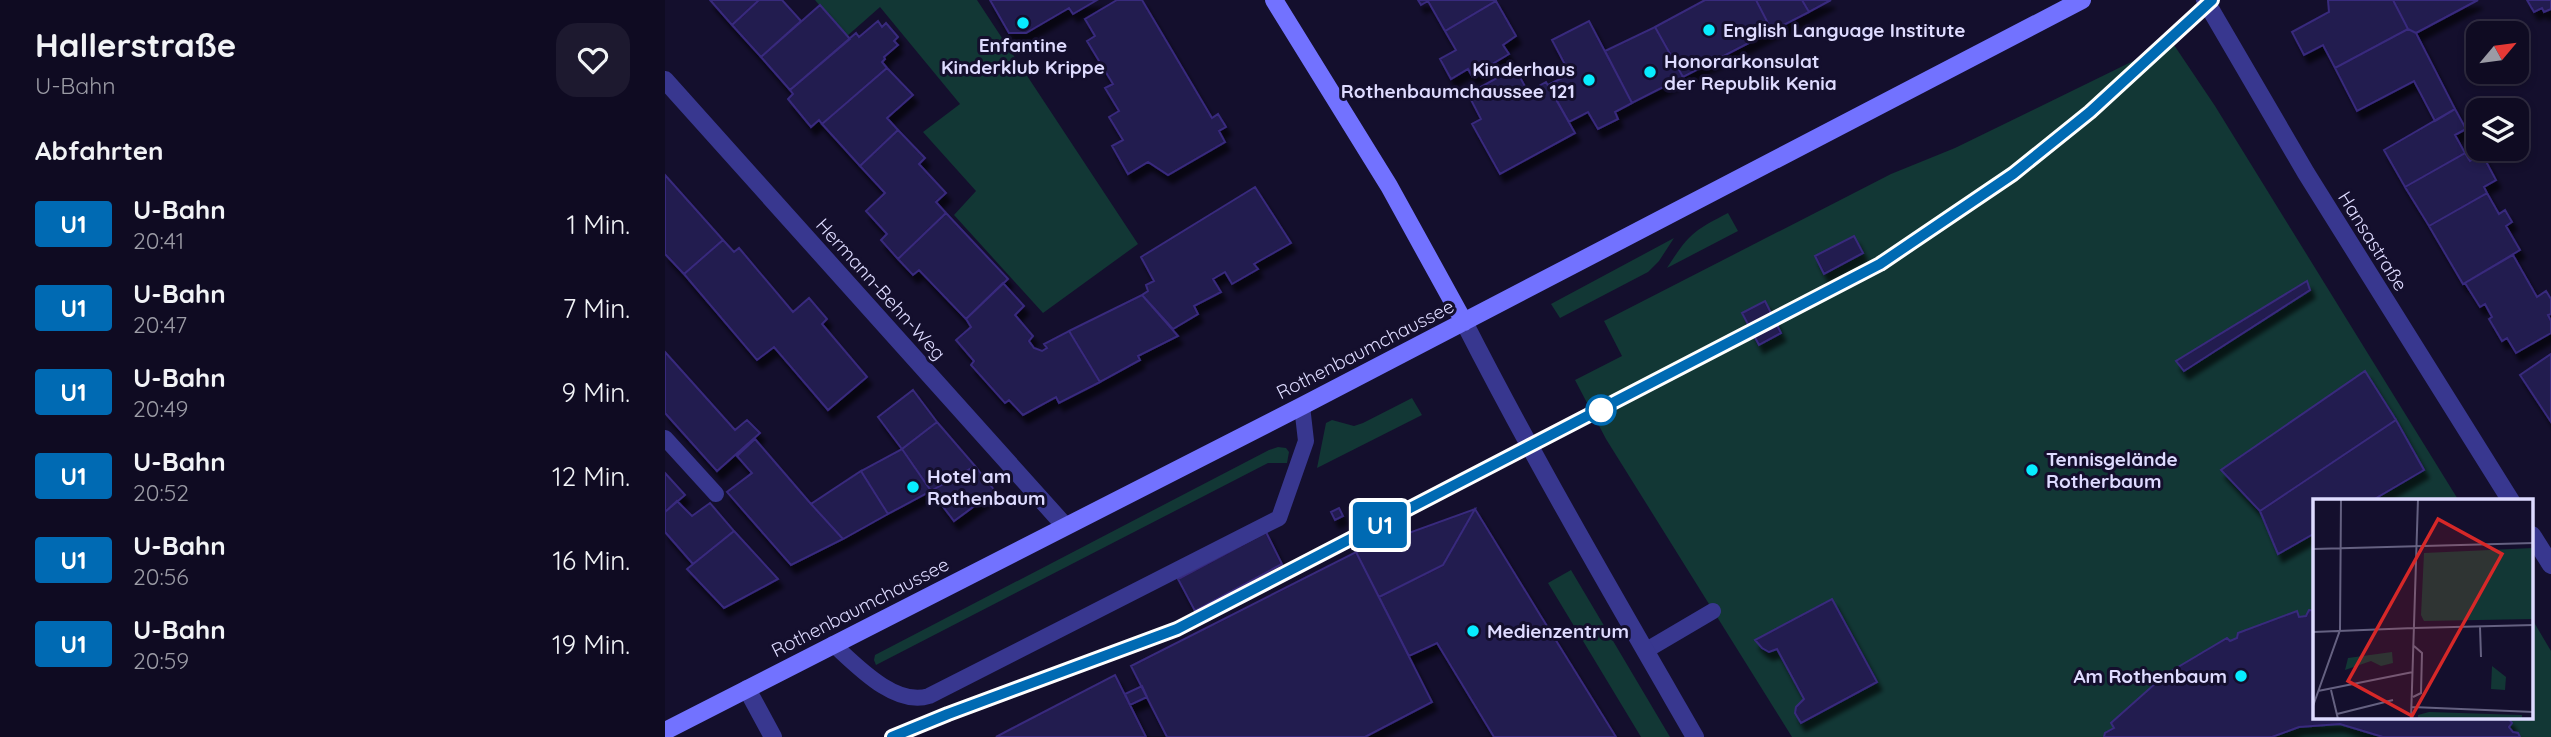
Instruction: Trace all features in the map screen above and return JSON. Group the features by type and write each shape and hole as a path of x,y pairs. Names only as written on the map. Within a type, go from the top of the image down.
{"main road":[{"path":"1274,0 1389,186 1464,322"},
{"name":"Rothenbaumchaussee","path":"665,731 1302,406 2082,0"}],"street":[{"name":"Hansastraße","path":"2205,0 2307,173 2510,499"},
{"name":"Hermann-Behn-Weg","path":"665,80 1065,526"},
{"path":"1464,322 1500,394 1695,737"},
{"path":"2533,537 2551,565"},
{"path":"747,689 773,737"}],"lane":[{"path":"833,644 871,678 906,697 918,699 929,696 1279,518 1306,442 1302,406"},
{"path":"665,438 716,494"},
{"path":"1645,651 1713,611"}],"green space":[{"path":"815,0 977,0 1138,244 1043,313 954,215 976,191 923,132 960,104 880,7 846,37"},
{"name":"Tennisgelände Rotherbaum","path":"2172,42 2215,106 2458,499 2313,499 2313,720 2533,720 2533,621 2551,651 2551,737 1792,737 1606,439 1575,380 1622,356 1604,321 1891,174 1955,148"},
{"path":"1728,213 1738,231 1667,268 1693,234"},
{"path":"1674,238 1648,272 1560,318 1551,304"},
{"path":"1412,398 1422,415 1317,468 1326,423 1332,420 1354,426"},
{"path":"1278,447 1286,448 1289,452 1287,463 1268,463 876,665 875,655"},
{"path":"1571,570 1670,737 1641,737 1548,583"}],"building":[{"path":"710,0 759,0 732,25"},
{"path":"759,0 782,0 801,21 761,57 732,25"},
{"name":"Enfantine Kinderklub Krippe","path":"990,0 1097,0 1073,14 1069,8 1026,33 1009,33"},
{"path":"1117,0 1142,0 1212,118 1218,114 1226,127 1219,131 1225,142 1168,175 1148,162 1128,174 1112,146 1123,140 1109,117 1119,111 1105,88 1113,84 1087,41 1095,36 1085,19"},
{"path":"1418,0 1496,1 1445,31 1428,1 1421,5"},
{"path":"1705,0 1756,0 1772,31 1683,77 1655,27"},
{"path":"1756,0 1802,0 1809,12 1772,31"},
{"path":"1802,0 1831,0 1809,12"},
{"path":"2328,0 2393,0 2408,29 2335,68 2323,45 2304,55 2292,32 2329,12"},
{"path":"2393,0 2478,0 2416,33 2408,29"},
{"path":"2527,0 2551,0 2551,9 2544,12 2542,8 2534,12"},
{"path":"1496,1 1516,36 1503,45 1509,54 1472,76 1468,69 1451,79 1440,59 1456,50 1445,31"},
{"path":"820,5 850,39 790,90 761,57"},
{"path":"878,21 882,27 886,23 898,37 894,41 898,45 882,62 887,68 822,124 819,120 811,127 788,99 793,94 790,90 856,33 859,37"},
{"name":"Kinderhaus Rothenbaumchaussee 121","path":"1589,21 1632,103 1615,112 1618,119 1598,129 1588,112 1569,122 1548,85 1570,74 1552,40"},
{"path":"1655,27 1683,77 1632,103 1605,51"},
{"path":"2408,29 2416,33 2455,109 2435,121 2414,81 2357,111 2335,68"},
{"path":"887,68 913,95 887,118 898,130 860,166 822,124"},
{"path":"1515,68 1528,92 1546,82 1575,133 1500,174 1472,124 1481,119 1468,94"},
{"path":"2455,109 2466,129 2455,135 2465,153 2405,187 2384,150"},
{"path":"898,130 925,158 919,164 946,193 936,202 946,213 898,259 881,240 887,234 866,211 885,193 860,166"},
{"path":"2465,153 2466,161 2486,161 2496,180 2484,187 2487,193 2429,226 2405,187"},
{"path":"665,175 723,240 684,274 665,254"},
{"path":"1255,187 1291,243 1254,264 1258,269 1232,284 1225,272 1213,279 1221,292 1194,306 1198,314 1173,329 1142,295 1148,291 1146,285 1154,281 1141,257"},
{"path":"2487,193 2499,214 2505,210 2512,222 2506,226 2520,250 2463,284 2429,226"},
{"path":"946,213 1008,279 966,319 919,270 913,275 898,259"},
{"path":"1854,236 1863,253 1824,274 1815,256"},
{"path":"723,240 734,252 739,248 793,312 809,298 827,319 822,324 867,377 828,410 774,347 757,360 684,274"},
{"path":"2513,255 2537,297 2546,291 2551,299 2551,314 2548,315 2551,333 2516,353 2507,338 2502,341 2489,319 2492,317 2485,304 2480,307 2465,283"},
{"path":"2307,281 2310,290 2184,371 2176,361"},
{"path":"1003,283 1024,306 1015,315 1033,336 1029,341 1034,348 1042,351 1047,348 1044,344 1069,331 1100,382 1059,403 1056,397 1023,415 1009,400 1005,403 971,365 974,361 956,340 971,327 966,319"},
{"path":"1142,295 1178,336 1138,356 1140,360 1100,382 1069,331"},
{"path":"1765,301 1781,333 1759,345 1742,313"},
{"path":"665,352 735,430 747,420 760,433 717,471 665,413"},
{"path":"2551,354 2551,422 2520,375"},
{"path":"2365,371 2396,420 2260,511 2221,470"},
{"path":"913,390 937,422 902,449 878,417"},
{"path":"2396,420 2424,470 2374,499 2313,499 2313,534 2278,554 2260,511"},
{"path":"937,422 975,466 931,491 902,449"},
{"path":"755,439 843,539 791,565 727,492 752,473 737,456"},
{"path":"902,449 931,491 888,514 861,471"},
{"path":"975,466 995,491 954,521 931,491"},
{"path":"861,471 888,514 843,539 811,504"},
{"path":"665,473 685,495 665,512"},
{"path":"677,501 692,516 710,503 734,531 693,564 665,532 665,512"},
{"path":"1339,508 1343,516 1335,520 1331,512"},
{"name":"Medienzentrum","path":"1475,509 1616,737 1494,737 1437,643 1409,656 1379,597 1443,565"},
{"path":"1475,509 1443,565 1379,597 1356,552"},
{"path":"734,531 778,579 724,608 687,569"},
{"path":"1266,532 1282,564 1195,611 1178,579"},
{"path":"1356,552 1432,702 1365,737 1167,737 1131,666"},
{"path":"1832,599 1877,682 1801,723 1795,713 1796,707 1804,699 1777,649 1769,652 1755,640"},
{"name":"Am Rothenbaum","path":"2309,610 2313,611 2313,720 2510,720 2512,723 2509,727 2520,737 2383,737 2340,724 2299,727 2272,737 2104,737 2105,733 2114,728 2111,723 2157,682 2168,679 2168,673 2227,638 2230,641 2237,638 2238,633 2297,611 2299,617 2306,616"},
{"path":"1115,675 1146,737 996,737 1011,729"},
{"path":"1142,686 1147,697 1130,705 1125,694"}],"metro line":[{"name":"U1","path":"892,737 1177,629 1880,264 2013,174 2090,112 2212,0"}],"place":[{"name":"Enfantine Kinderklub Krippe","path":"1023,23"},
{"name":"English Language Institute","path":"1709,30"},
{"name":"Honorarkonsulat der Republik Kenia","path":"1650,72"},
{"name":"Kinderhaus Rothenbaumchaussee 121","path":"1589,80"},
{"name":"Tennisgelände Rotherbaum","path":"2032,470"},
{"name":"Hotel am Rothenbaum","path":"913,487"},
{"name":"Medienzentrum","path":"1473,631"},
{"name":"Am Rothenbaum","path":"2241,676"}]}
